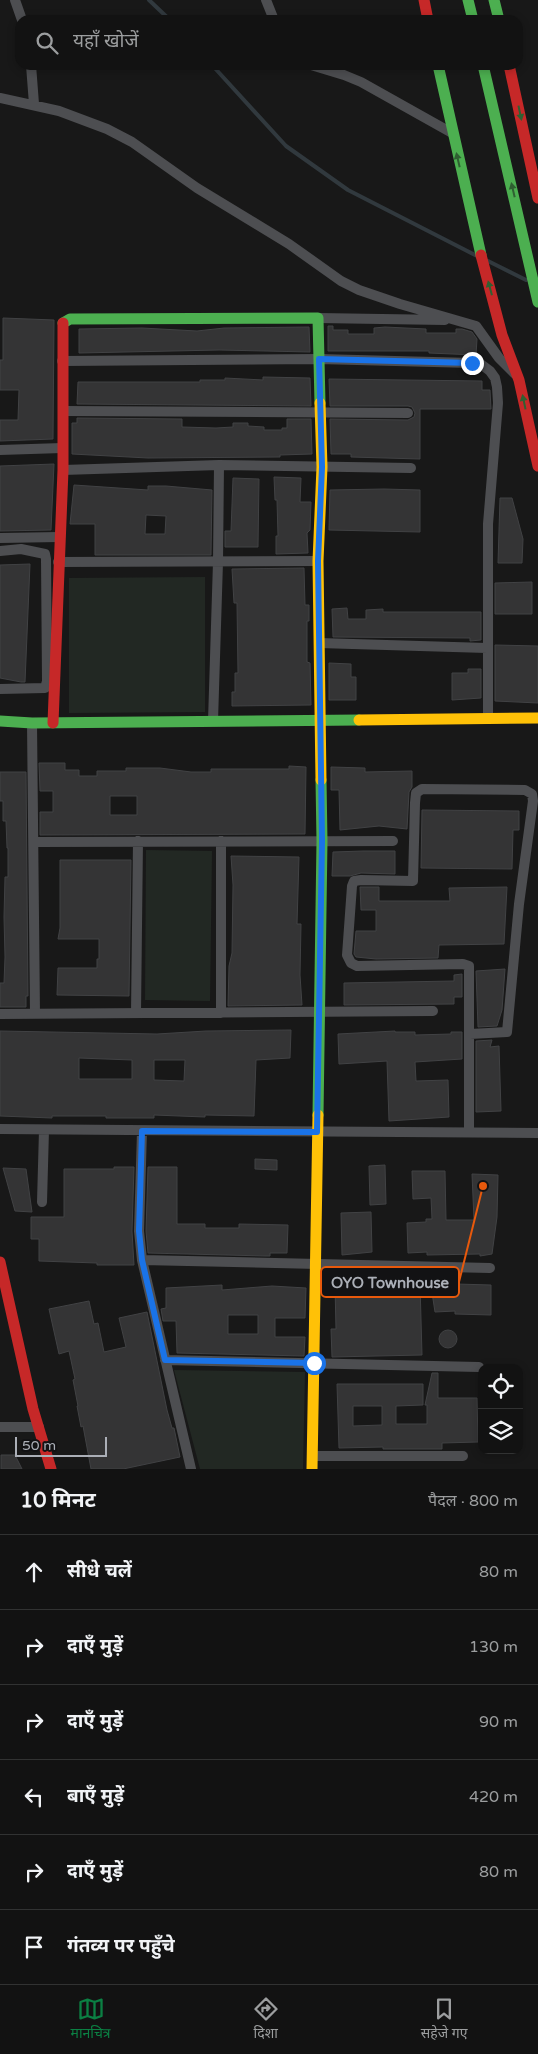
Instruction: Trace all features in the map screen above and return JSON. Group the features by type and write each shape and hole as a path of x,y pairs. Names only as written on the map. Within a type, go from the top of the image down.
{"main road":[{"path":"424,0 427,15"},
{"path":"468,0 472,15"},
{"path":"494,0 498,15"},
{"path":"439,70 473,225 502,335 520,380 538,466"},
{"path":"484,70 538,302"},
{"path":"510,70 538,198"},
{"path":"53,723 63,470 62,327 66,319 318,318 322,467 318,561 322,841 312,1469"},
{"path":"0,721 32,724 538,718"},
{"path":"0,1262 4,1299 51,1469"}],"street":[{"path":"16,0 20,15"},
{"path":"266,0 272,15"},
{"path":"31,70 34,104"},
{"path":"326,70 361,82 452,133"},
{"path":"0,98 34,104 81,118 107,129 132,142 197,188 289,244 341,281 359,290 400,304 463,320 480,329 499,358 520,380"},
{"path":"318,318 463,320"},
{"path":"62,361 319,359 472,363 482,365 495,378 498,403 488,524 488,719"},
{"path":"63,411 408,413"},
{"path":"0,450 62,448"},
{"path":"213,721 219,465"},
{"path":"63,470 219,465 411,468"},
{"path":"0,538 59,537"},
{"path":"0,551 22,549 45,554 47,681 45,688 36,690 0,689"},
{"path":"58,562 318,561"},
{"path":"318,643 487,648"},
{"path":"32,724 35,1014"},
{"path":"469,1132 469,966 462,964 357,966 351,963 347,955 352,886 354,882 361,880 413,881 415,803 416,793 422,789 525,790 532,794 533,801 507,1032 470,1034"},
{"path":"221,841 221,1013"},
{"path":"34,842 393,841"},
{"path":"136,1013 138,842"},
{"path":"0,1014 433,1011"},
{"path":"0,1130 538,1134"},
{"path":"42,1202 44,1130"},
{"path":"142,1131 139,1231 142,1260 191,1469"},
{"path":"142,1260 490,1268"},
{"path":"165,1360 478,1367"},
{"path":"0,1427 39,1427"},
{"path":"312,1456 463,1456"}],"shaded area":[{"path":"205,577 205,712 69,713 69,578"},
{"path":"146,850 212,851 210,1001 145,1000"},
{"path":"174,1370 305,1372 303,1469 200,1469"}],"building":[{"path":"3,318 54,320 53,439 0,441 0,420 18,420 19,390 0,390 0,360 3,360"},
{"path":"328,326 333,326 333,330 348,330 348,334 374,334 374,328 385,327 426,329 426,333 456,333 456,329 462,329 472,332 477,339 476,355 429,353 429,351 328,351"},
{"path":"309,327 310,352 219,350 79,353 79,329 142,328 197,331 224,328"},
{"path":"263,377 310,378 311,406 77,404 78,382 200,382 200,380 225,380 225,378 263,380"},
{"path":"329,379 482,381 482,390 490,390 491,409 420,409 420,459 351,457 351,454 331,454 330,419 408,420 414,417 415,413 412,407 408,406 330,406"},
{"path":"77,418 182,419 182,427 216,428 233,427 233,423 248,423 248,426 264,427 264,430 282,430 282,428 287,428 287,419 311,419 312,454 280,455 280,457 148,458 72,454 72,423 77,423"},
{"path":"54,464 51,530 0,531 0,466"},
{"path":"274,477 301,478 300,502 311,502 310,530 307,533 308,553 276,554 276,536 278,536"},
{"path":"233,478 259,479 258,547 225,547 225,531 231,531"},
{"path":"74,485 148,490 148,486 166,486 212,490 211,555 95,555 95,524 70,524","holes":["146,515 166,516 165,534 145,534"]},
{"path":"330,490 420,490 420,532 329,530"},
{"path":"500,498 512,498 523,539 522,563 498,563"},
{"path":"30,564 25,682 21,682 0,678 0,565"},
{"path":"304,568 305,605 309,605 307,662 310,663 311,705 232,706 232,692 235,692 235,673 238,673 237,603 234,603 232,569"},
{"path":"532,582 532,614 495,614 495,583"},
{"path":"347,608 348,619 366,619 366,610 383,609 383,612 481,612 481,640 470,641 470,638 333,637 332,609"},
{"path":"495,645 538,646 538,703 495,701"},
{"path":"329,663 351,664 351,677 356,677 356,700 329,700"},
{"path":"468,669 481,669 481,698 452,700 452,673 468,673"},
{"path":"39,763 65,763 65,770 79,770 79,776 97,776 97,771 126,771 126,768 160,768 191,772 211,772 211,769 289,769 289,766 306,767 305,834 40,835 40,812 53,812 53,791 40,791","holes":["110,796 137,796 137,815 110,815"]},
{"path":"331,767 365,768 365,772 412,771 407,829 379,826 340,830 339,790 331,790"},
{"path":"0,772 26,772 28,996 26,996 26,1007 0,1007 0,983 4,983 5,877 8,877 8,848 6,821 3,821 3,801 0,801"},
{"path":"422,810 519,811 519,830 513,830 512,869 421,868"},
{"path":"395,851 395,874 361,873 350,876 332,876 333,852"},
{"path":"231,856 299,857 297,924 301,924 300,975 302,1005 228,1006 229,966 232,953 233,885"},
{"path":"60,860 131,860 129,996 57,995 58,968 97,968 97,959 99,959 99,939 58,939 60,928"},
{"path":"360,887 379,887 379,901 450,901 449,888 507,887 504,944 439,945 438,958 376,959 356,957 354,954 356,931 376,931 376,910 361,910"},
{"path":"505,969 502,1010 497,1026 478,1027 476,971"},
{"path":"462,974 462,997 454,997 454,1004 344,1005 344,983 454,981 454,975"},
{"path":"291,1030 290,1058 256,1060 254,1116 154,1115 154,1118 106,1118 106,1116 52,1116 52,1118 0,1116 0,1031 157,1034 206,1031","holes":["79,1058 132,1060 132,1079 79,1079","154,1060 185,1060 184,1081 154,1080"]},
{"path":"395,1031 415,1032 415,1035 462,1032 462,1059 415,1062 416,1081 448,1080 449,1117 389,1121 387,1061 339,1064 338,1034"},
{"path":"492,1040 490,1047 499,1046 501,1111 476,1112 476,1041"},
{"path":"255,1159 277,1160 277,1170 255,1169"},
{"path":"385,1165 386,1204 370,1205 369,1166"},
{"path":"114,1167 134,1167 132,1231 134,1265 97,1265 97,1263 39,1261 39,1239 31,1239 31,1217 64,1217 64,1169 114,1169"},
{"path":"148,1167 177,1167 177,1224 205,1224 205,1228 239,1228 239,1224 288,1225 287,1253 270,1253 270,1256 265,1256 148,1253 146,1231"},
{"path":"3,1168 26,1169 32,1212 15,1211"},
{"path":"412,1171 445,1171 446,1220 474,1220 472,1174 498,1175 497,1217 492,1254 480,1256 480,1254 427,1255 427,1252 408,1253 407,1223 426,1222 426,1219 432,1219 431,1198 413,1199"},
{"path":"371,1212 372,1252 342,1255 341,1213"},
{"path":"355,1282 420,1284 422,1355 332,1357 331,1329 336,1329 335,1286 355,1285"},
{"path":"456,1284 491,1285 491,1315 455,1314 455,1311 435,1312 431,1286"},
{"path":"222,1285 222,1290 272,1286 306,1288 305,1318 275,1318 275,1337 305,1337 304,1356 177,1353 176,1321 163,1321 161,1309 166,1308 166,1288","holes":["228,1315 258,1315 258,1334 228,1334"]},
{"path":"89,1301 94,1324 98,1323 104,1352 126,1347 119,1318 147,1312 167,1410 172,1428 174,1428 180,1457 123,1469 91,1469 83,1426 81,1427 77,1406 73,1380 75,1379 69,1351 59,1354 49,1309"},
{"path":"448,1330 454,1333 457,1339 454,1345 448,1348 442,1345 439,1339 442,1333"},
{"path":"432,1373 438,1373 438,1398 477,1398 478,1442 442,1443 442,1449 339,1448 337,1384 423,1384 423,1405 396,1406 396,1424 427,1424 427,1405 425,1405","holes":["353,1406 382,1406 382,1425 353,1426"]},
{"path":"1,1455 15,1455 22,1469 1,1469"}],"waterway":[{"path":"149,0 165,15"},
{"path":"217,70 286,146 348,190 477,256"},
{"path":"488,261 526,280"}],"traffic: fast":[{"path":"468,0 472,15"},
{"path":"494,0 498,15"},
{"path":"439,70 481,255"},
{"path":"484,70 538,302"},
{"path":"63,323 70,319 318,318 320,403"},
{"path":"0,721 32,723 359,720"},
{"path":"318,1115 322,841 321,780"}],"traffic: slow":[{"path":"320,403 322,467 318,561 321,780"},
{"path":"359,720 538,718"},
{"path":"312,1469 318,1115"}],"traffic: jam":[{"path":"424,0 427,15"},
{"path":"510,70 538,198"},
{"path":"481,255 502,335 519,380 538,466"},
{"path":"53,723 63,470 63,323"},
{"path":"0,1262 33,1409 51,1469"}],"place":[{"name":"OYO Townhouse","path":"483,1186"}],"route":[{"path":"314,1363 165,1360 145,1281 139,1231 142,1131 317,1132 322,841 318,643 318,561 322,467 319,359 472,363"}]}
